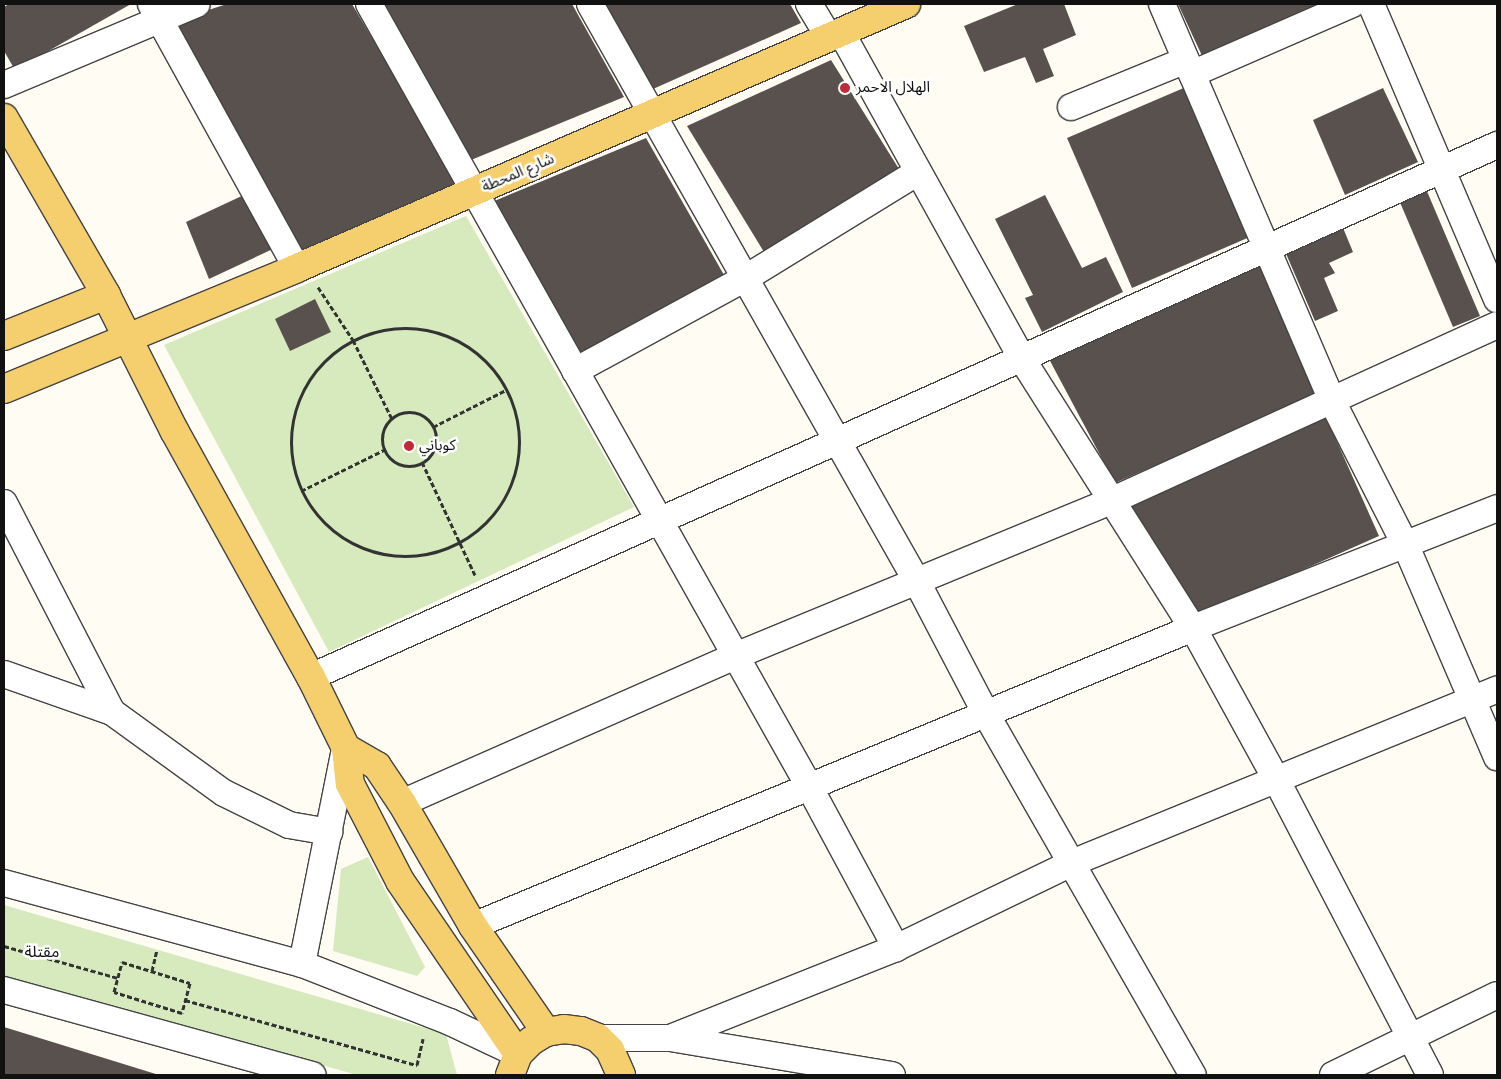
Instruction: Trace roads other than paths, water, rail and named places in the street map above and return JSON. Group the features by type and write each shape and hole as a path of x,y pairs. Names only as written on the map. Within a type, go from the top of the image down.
{"main road":[{"name":"شارع المحطة","path":"4,389 297,268 906,4"},
{"path":"4,118 106,295 175,432 311,678 346,748 350,784 400,881 514,1065 530,1041 546,1032 564,1029 581,1031 598,1038 610,1050 621,1075"},
{"path":"4,336 106,295"},
{"path":"346,748 377,766 402,803 473,926 546,1032"}],"street":[{"path":"4,85 154,11 197,4"},
{"path":"369,4 810,788 896,948"},
{"path":"590,4 916,580 986,714 1074,862 1193,1075"},
{"path":"809,4 835,35 918,172 1022,359 1193,628 1277,781 1430,1075"},
{"path":"1162,4 1331,400 1406,546 1497,757"},
{"path":"1072,107 1189,67 1352,4"},
{"path":"1371,4 1497,299"},
{"path":"154,11 297,268"},
{"path":"311,678 1497,145"},
{"path":"575,371 744,279 918,172"},
{"path":"402,803 735,656 1112,500 1497,325"},
{"path":"4,502 112,712"},
{"path":"473,926 1193,628 1406,546 1497,508"},
{"path":"4,674 112,712 224,793 289,826 329,832"},
{"path":"670,1038 896,948 1074,862 1277,781 1497,689"},
{"path":"302,964 346,748"},
{"path":"4,883 302,964 430,1014 514,1065"},
{"path":"4,990 313,1075"},
{"path":"1333,1075 1497,995"},
{"path":"598,1038 670,1038 855,1072 892,1075"}],"place":[{"name":"الهلال الاحمر","path":"845,88"},
{"name":"كوباني","path":"409,446"}],"district":[{"name":"مقتلة","path":"42,952"}]}
